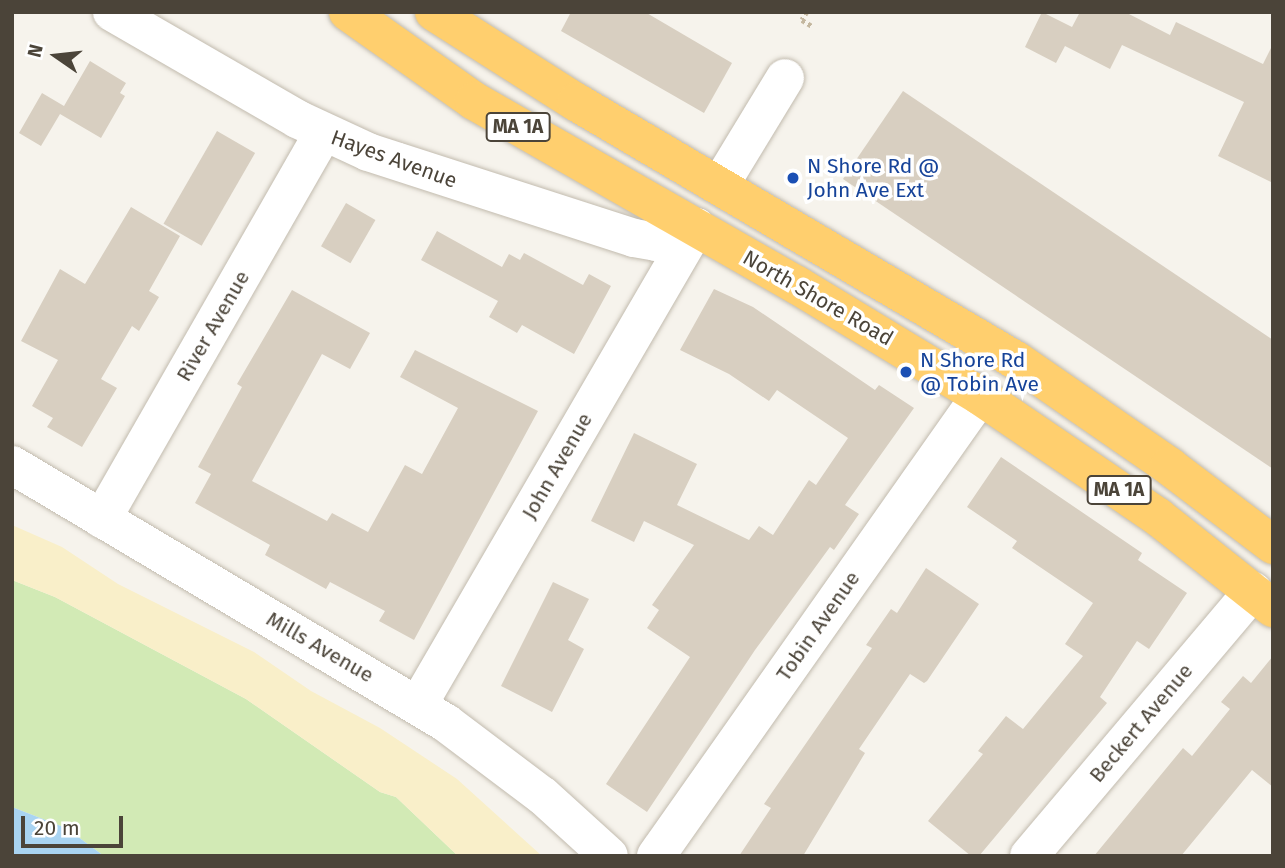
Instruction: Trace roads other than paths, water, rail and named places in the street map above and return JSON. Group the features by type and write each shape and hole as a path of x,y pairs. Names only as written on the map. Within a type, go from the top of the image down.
{"highway":[{"name":"North Shore Road","path":"348,12 474,101 696,227 980,396 1110,483 1263,599"},
{"name":"MA 1A","path":"434,12 1027,368 1169,466 1273,545"}],"street":[{"name":"Hayes Avenue","path":"112,12 323,133 390,160 621,235 656,242 696,227"},
{"path":"720,185 785,78"},
{"name":"River Avenue","path":"102,519 323,133"},
{"name":"John Avenue","path":"418,705 696,227"},
{"name":"Tobin Avenue","path":"656,856 980,396"},
{"name":"Mills Avenue","path":"12,466 418,705 521,778 609,856"},
{"name":"Beckert Avenue","path":"1029,856 1263,599"}],"water":[{"path":"12,807 66,828 104,856 12,856"}],"place":[{"name":"N Shore Rd @ John Ave Ext","path":"793,178"},
{"name":"N Shore Rd @ Tobin Ave","path":"906,372"}]}
